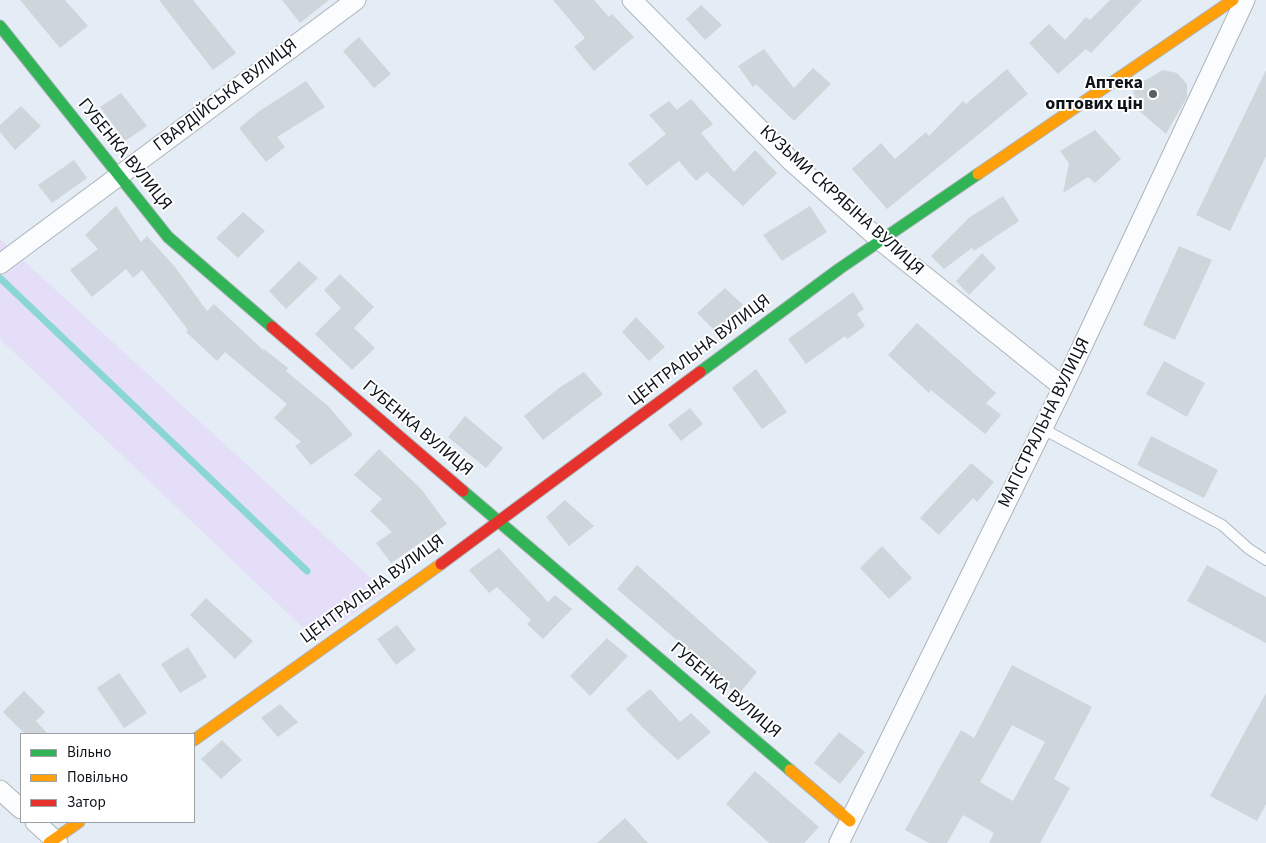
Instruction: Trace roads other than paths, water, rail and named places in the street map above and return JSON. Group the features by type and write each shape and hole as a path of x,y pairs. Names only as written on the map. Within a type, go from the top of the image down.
{"main road":[{"name":"ЦЕНТРАЛЬНА ВУЛИЦЯ","path":"195,739 499,522 839,269 1233,0"},
{"name":"ГУБЕНКА ВУЛИЦЯ","path":"0,26 118,177 168,236 499,522 850,821"},
{"path":"54,842 78,823"}],"street":[{"name":"ГВАРДІЙСЬКА ВУЛИЦЯ","path":"2,262 356,0"},
{"name":"КУЗЬМИ СКРЯБІНА ВУЛИЦЯ","path":"632,0 792,162 881,241 1063,387"},
{"name":"МАГІСТРАЛЬНА ВУЛИЦЯ","path":"839,843 1043,429 1246,0"},
{"path":"0,790 20,808"},
{"path":"36,823 54,842"}],"lane":[{"path":"1043,429 1222,525 1249,550 1266,560"}],"waterway":[{"path":"0,278 307,571"}],"place":[{"name":"Аптека оптових цін","path":"1153,94"}]}
